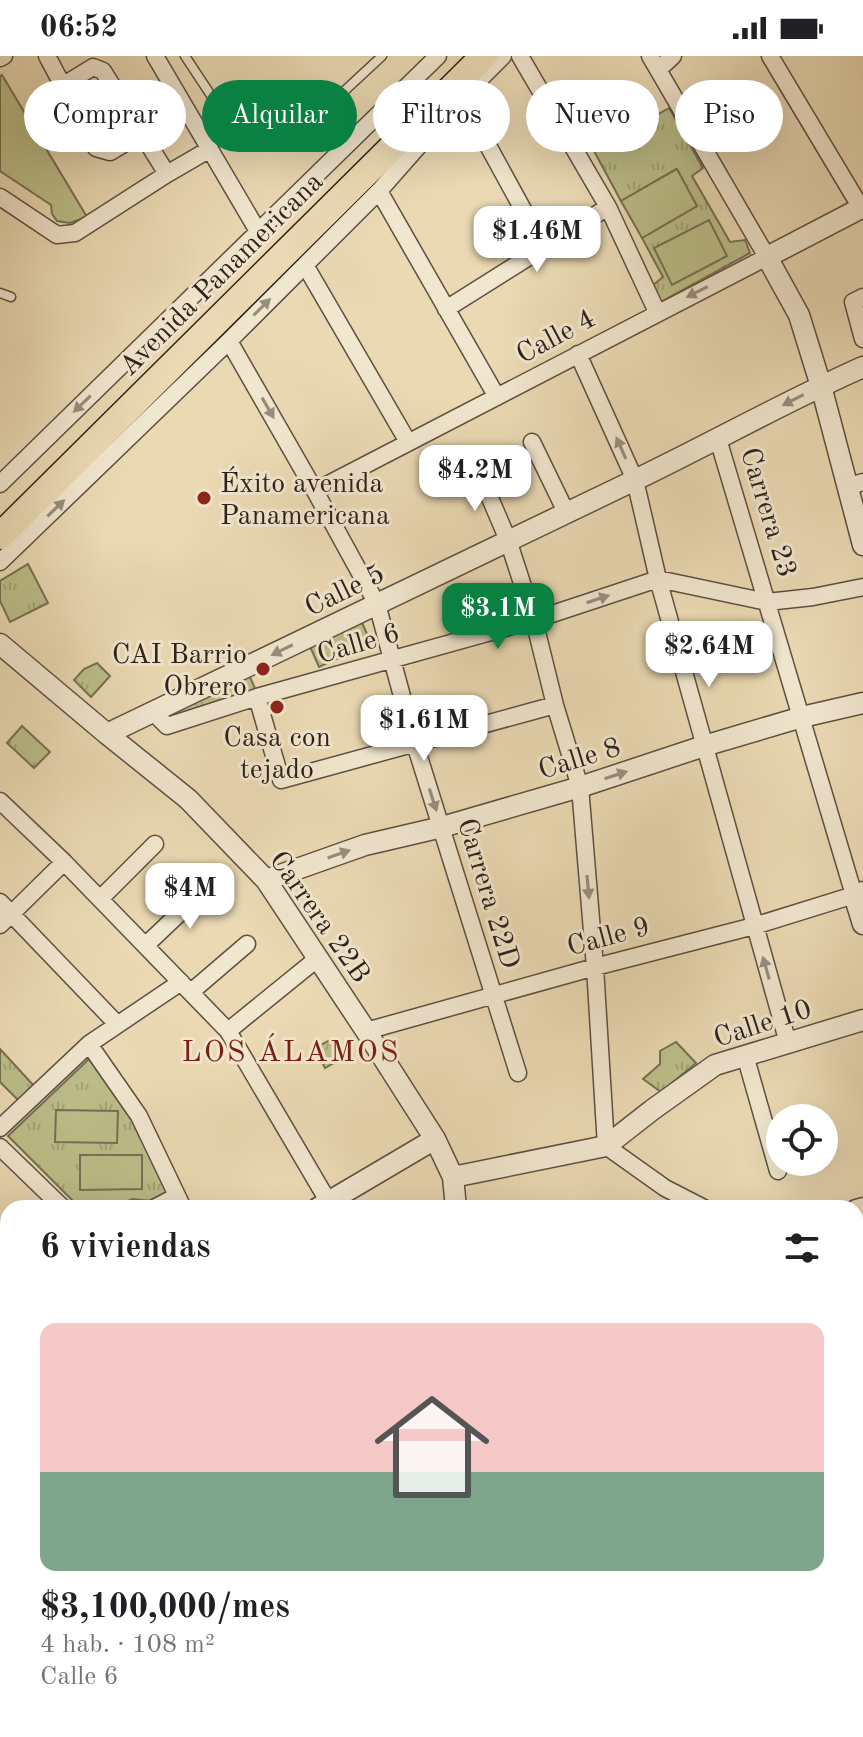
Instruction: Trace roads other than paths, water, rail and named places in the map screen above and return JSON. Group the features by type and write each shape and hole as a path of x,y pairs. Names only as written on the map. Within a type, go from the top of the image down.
{"main road":[{"name":"Avenida Panamericana","path":"0,510 459,56"},
{"name":"Avenida Panamericana","path":"0,536 484,56"}],"street":[{"path":"47,56 59,80"},
{"path":"155,56 202,135"},
{"path":"2,477 259,233 438,56"},
{"path":"479,80 503,56"},
{"path":"520,56 608,207 657,312"},
{"path":"673,56 654,63 799,315 855,485 863,545"},
{"path":"770,56 862,207"},
{"path":"72,80 93,67 103,71 109,80"},
{"path":"154,152 167,174"},
{"path":"0,197 57,235 75,233 205,152"},
{"path":"212,152 259,233"},
{"path":"0,562 229,341 379,191 413,152"},
{"path":"492,152 543,246"},
{"path":"379,191 497,397"},
{"path":"446,309 608,207"},
{"name":"Calle 4","path":"315,491 862,207"},
{"path":"305,265 408,442"},
{"path":"858,300 863,339"},
{"name":"Carrera 22D","path":"229,341 377,604 415,744 518,1073"},
{"path":"578,354 635,480 658,579 788,1043"},
{"name":"Calle 5","path":"107,734 863,367"},
{"name":"Carrera 23","path":"718,439 859,894 863,924"},
{"path":"532,442 566,512"},
{"path":"478,470 508,540 534,620 580,787 606,1146 665,1188 688,1200"},
{"path":"658,579 767,602 863,587"},
{"name":"Calle 6","path":"153,712 167,726 257,697 534,620 658,579"},
{"name":"Carrera 22B","path":"0,644 188,799 266,880 435,1139 453,1177 455,1200"},
{"path":"257,697 281,780 555,705"},
{"name":"Calle 8","path":"266,880 365,845 442,827 802,717 863,703"},
{"path":"0,801 64,862 228,1031 321,1200"},
{"path":"100,899 155,844"},
{"path":"64,862 4,914 117,1024"},
{"path":"146,945 206,888"},
{"name":"Calle 9","path":"366,1031 754,926 859,894"},
{"path":"0,1128 89,1044 117,1024 186,987 247,944"},
{"path":"228,1031 318,958"},
{"name":"Calle 10","path":"453,1177 606,1146 715,1065 863,1020"},
{"path":"89,1044 139,1116 179,1200"},
{"path":"745,1055 766,1129"},
{"path":"330,1200 435,1139"},
{"path":"0,1147 55,1200"}],"lane":[{"path":"185,56 218,106 254,137 286,142 382,56"},
{"path":"0,293 11,297"}],"place":[{"name":"Éxito avenida Panamericana","path":"204,498"},
{"name":"CAI Barrio Obrero","path":"263,669"},
{"name":"Casa con tejado","path":"277,707"}],"district":[{"name":"LOS ÁLAMOS","path":"291,1051"}]}
